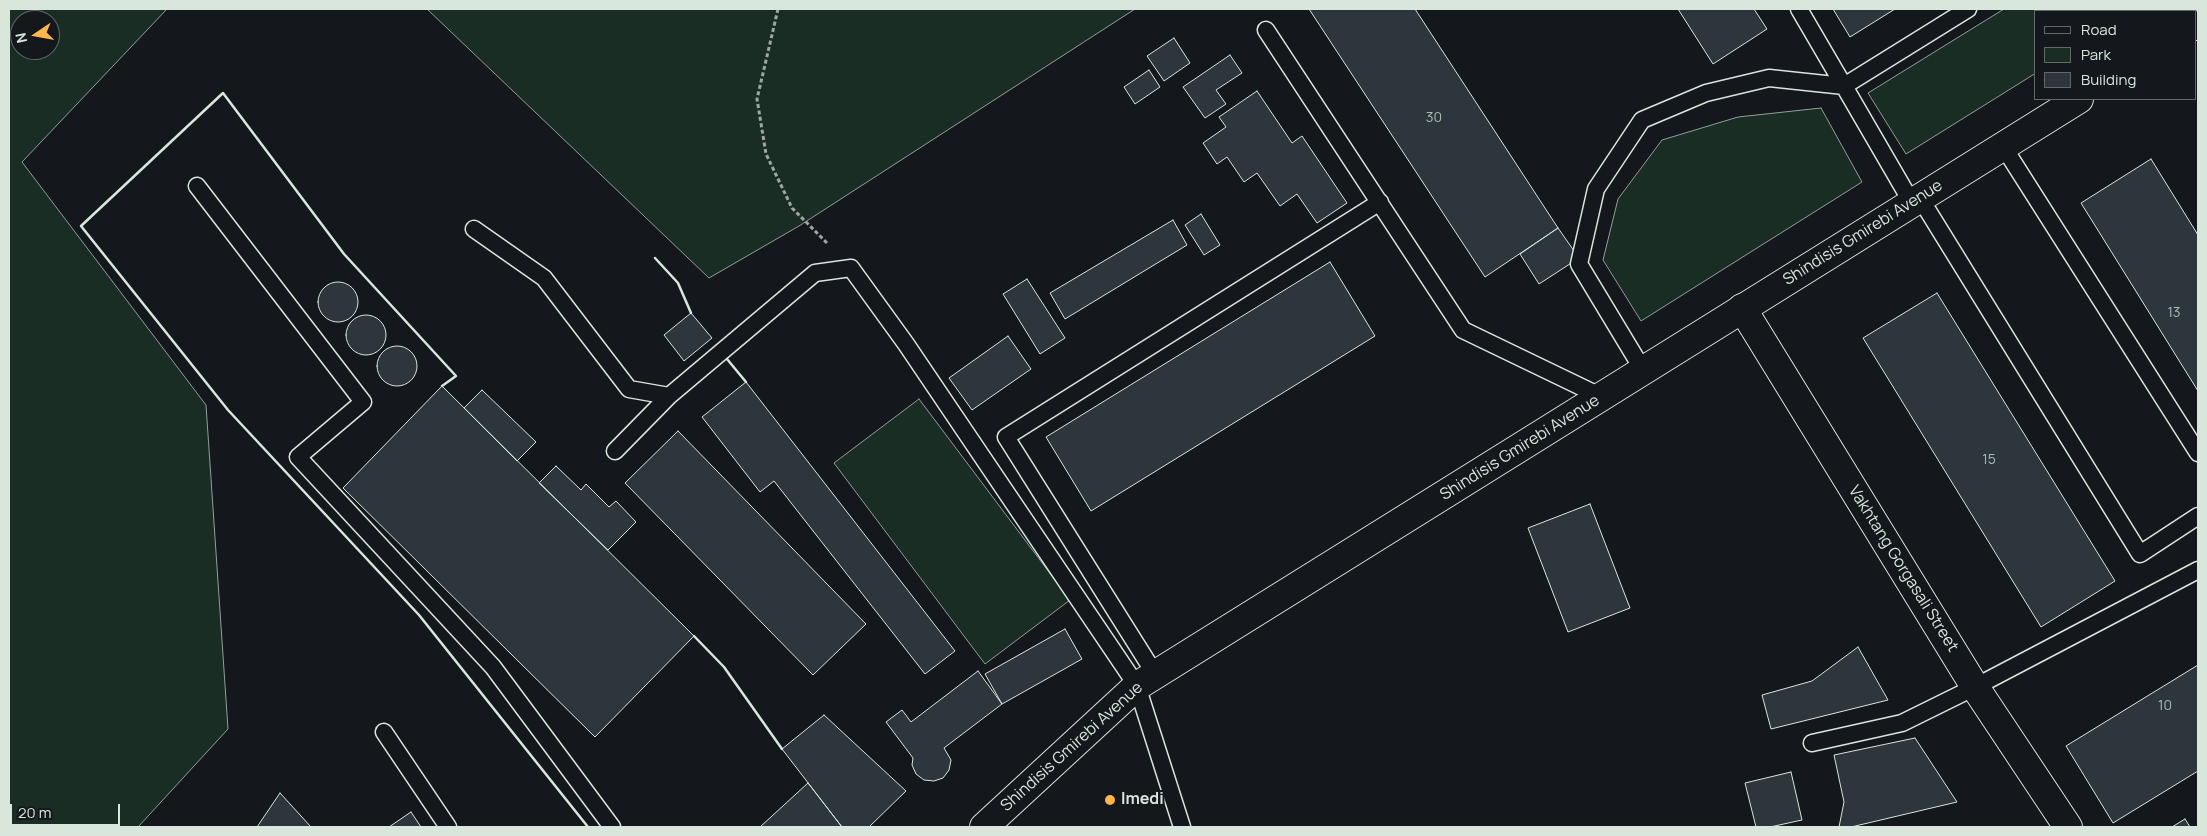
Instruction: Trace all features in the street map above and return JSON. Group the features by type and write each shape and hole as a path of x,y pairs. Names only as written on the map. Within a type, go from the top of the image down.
{"main road":[{"name":"Shindisis Gmirebi Avenue","path":"984,827 1146,680 2077,100"},
{"name":"Vakhtang Gorgasali Street","path":"1742,308 1975,687 2068,827"}],"lane":[{"path":"1798,9 1844,86 2140,554 2198,516"},
{"path":"1643,370 1579,264 1596,189 1642,120 1706,93 1769,78 1844,86 1968,9"},
{"path":"1266,30 1463,330 1602,397"},
{"path":"2003,146 2198,454"},
{"path":"198,186 363,402 298,457 493,667 612,827"},
{"path":"1182,827 1146,680 1006,438 1380,202"},
{"path":"474,229 544,278 629,388 668,396"},
{"path":"616,451 668,396 815,273 851,268 1146,680"},
{"path":"1812,743 1902,722 1975,687 2198,570"},
{"path":"384,732 448,827"}],"path":[{"path":"778,9 756,98 766,154 792,208 851,268"}],"green space":[{"path":"9,9 167,9 22,162 206,405 228,729 138,827 9,827"},
{"path":"427,9 1135,9 799,226 709,278"},
{"path":"2004,9 2138,10 2034,10 2034,74 1906,154 1868,93"},
{"path":"1821,108 1862,182 1641,321 1603,260 1618,199 1662,140 1738,117"},
{"path":"919,399 1070,600 985,664 834,463"}],"building":[{"path":"1309,9 1415,9 1558,228 1485,277"},
{"path":"1678,9 1754,9 1767,29 1713,64"},
{"path":"1833,9 1895,9 1850,37"},
{"path":"1174,38 1190,63 1164,81 1147,56"},
{"path":"1230,55 1242,73 1216,90 1226,104 1205,118 1183,87"},
{"path":"1149,70 1160,87 1135,104 1124,87"},
{"path":"1257,91 1292,143 1302,136 1347,203 1317,223 1297,194 1280,206 1257,173 1244,182 1227,157 1217,164 1203,143 1226,127 1219,117"},
{"path":"2151,159 2198,235 2198,391 2081,203"},
{"path":"1201,214 1220,245 1204,255 1185,225"},
{"path":"1173,220 1187,245 1065,319 1050,293"},
{"path":"1558,228 1579,258 1539,284 1520,254"},
{"path":"1330,262 1375,336 1091,511 1046,437"},
{"path":"1027,279 1065,338 1040,354 1003,294"},
{"path":"342,282 349,285 355,291 358,302 357,310 349,319 342,322 334,322 327,319 319,310 318,298 321,291 330,283"},
{"path":"1937,293 2115,581 2041,627 1863,338"},
{"path":"691,313 712,338 684,361 664,335"},
{"path":"370,315 377,318 383,324 386,335 385,343 377,352 370,355 362,355 355,352 347,343 346,331 349,324 358,316"},
{"path":"1008,336 1031,369 972,410 949,378"},
{"path":"401,346 408,349 414,355 417,366 416,374 408,383 401,386 393,386 386,383 378,374 377,362 380,355 389,347"},
{"path":"746,382 955,651 925,674 774,481 760,492 702,417"},
{"path":"442,386 694,636 595,737 343,488"},
{"path":"482,390 536,442 517,461 464,408"},
{"path":"678,431 866,624 813,675 625,483"},
{"path":"556,466 581,490 586,484 609,507 616,501 636,522 608,550 539,483"},
{"path":"1590,504 1630,608 1568,632 1528,528"},
{"path":"1065,629 1082,659 1002,704 985,674"},
{"path":"1858,647 1888,700 1771,729 1762,695 1812,681"},
{"path":"2198,665 2198,771 2113,823 2066,746"},
{"path":"978,671 1002,704 944,748 951,760 949,770 943,778 934,781 924,780 916,774 912,765 913,758 886,722 902,710 911,722"},
{"path":"824,715 906,791 869,827 842,827 782,749"},
{"path":"1915,738 1957,802 1851,827 1839,827 1844,802 1834,755"},
{"path":"1791,772 1802,820 1770,827 1756,827 1745,783"},
{"path":"808,783 842,827 760,827"},
{"path":"280,793 311,827 257,827"},
{"path":"411,812 421,827 389,827"},
{"path":"2185,819 2190,827 2172,827"}],"wall":[{"path":"442,386 456,376 344,254 223,93 81,226 228,410 419,615 588,827"},
{"path":"655,258 678,283 691,313"},
{"path":"727,359 746,382"},
{"path":"694,636 724,667 782,749"}],"place":[{"name":"Imedi","path":"1110,800"}]}
